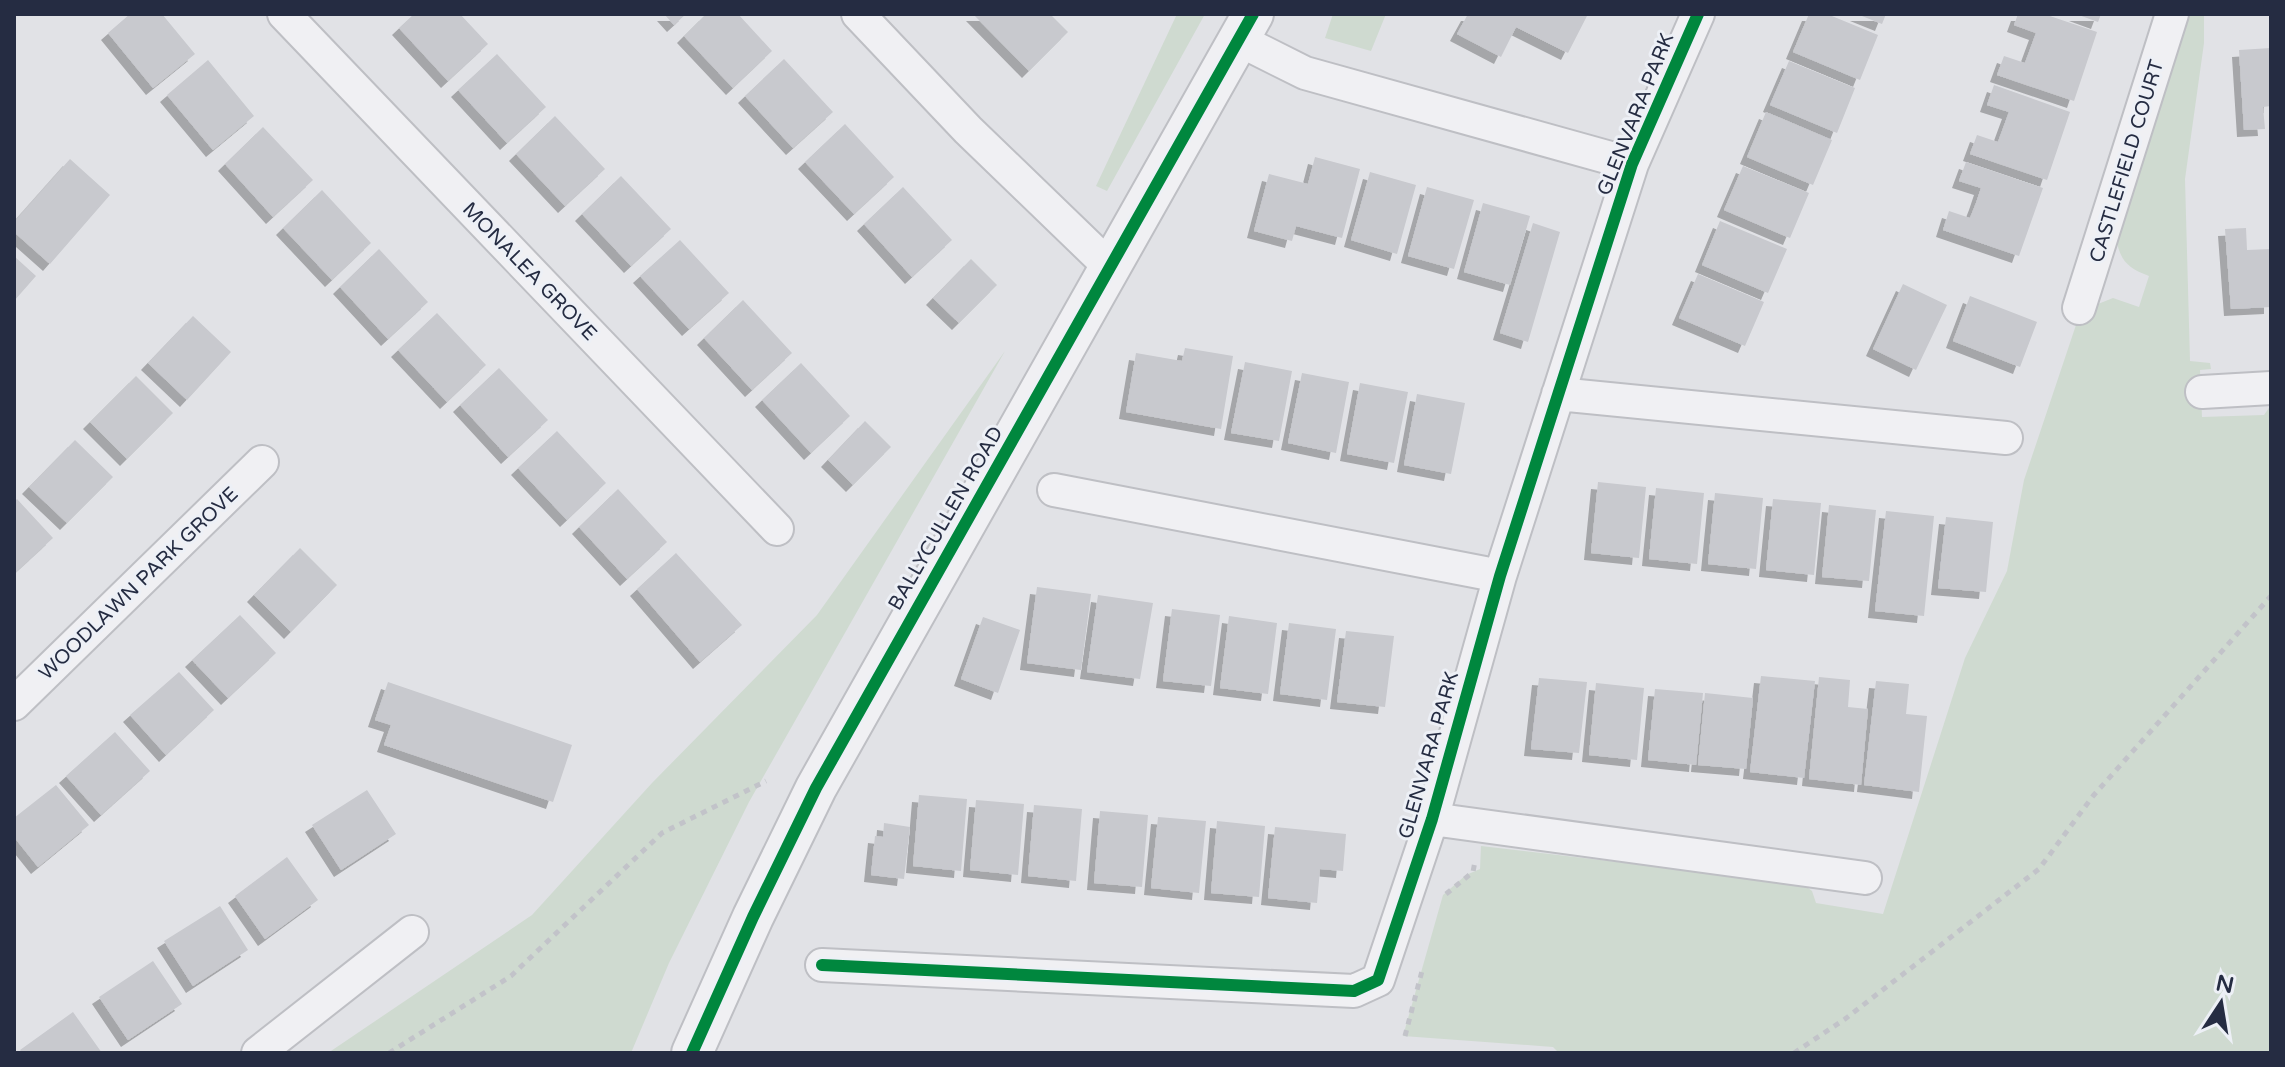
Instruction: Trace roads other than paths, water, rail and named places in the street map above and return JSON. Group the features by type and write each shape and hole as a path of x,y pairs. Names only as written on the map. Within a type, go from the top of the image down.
{"street":[{"name":"MONALEA GROVE","path":"284,14 777,529"},
{"path":"858,14 968,130 1111,268"},
{"name":"GLENVARA PARK","path":"822,965 1354,991 1378,980 1432,819 1500,576 1632,164 1698,14"},
{"name":"CASTLEFIELD COURT","path":"2079,308 2172,14"},
{"name":"BALLYCULLEN ROAD","path":"692,1053 816,788 1246,27"},
{"name":"GLENVARA PARK","path":"1246,27 1305,73 1632,164"},
{"path":"2202,392 2271,388"},
{"path":"1558,394 2006,438"},
{"name":"WOODLAWN PARK GROVE","path":"14,704 262,462"},
{"path":"1054,490 1500,576"},
{"name":"GLENVARA PARK","path":"1432,819 1865,878"},
{"path":"258,1053 412,932"}]}
